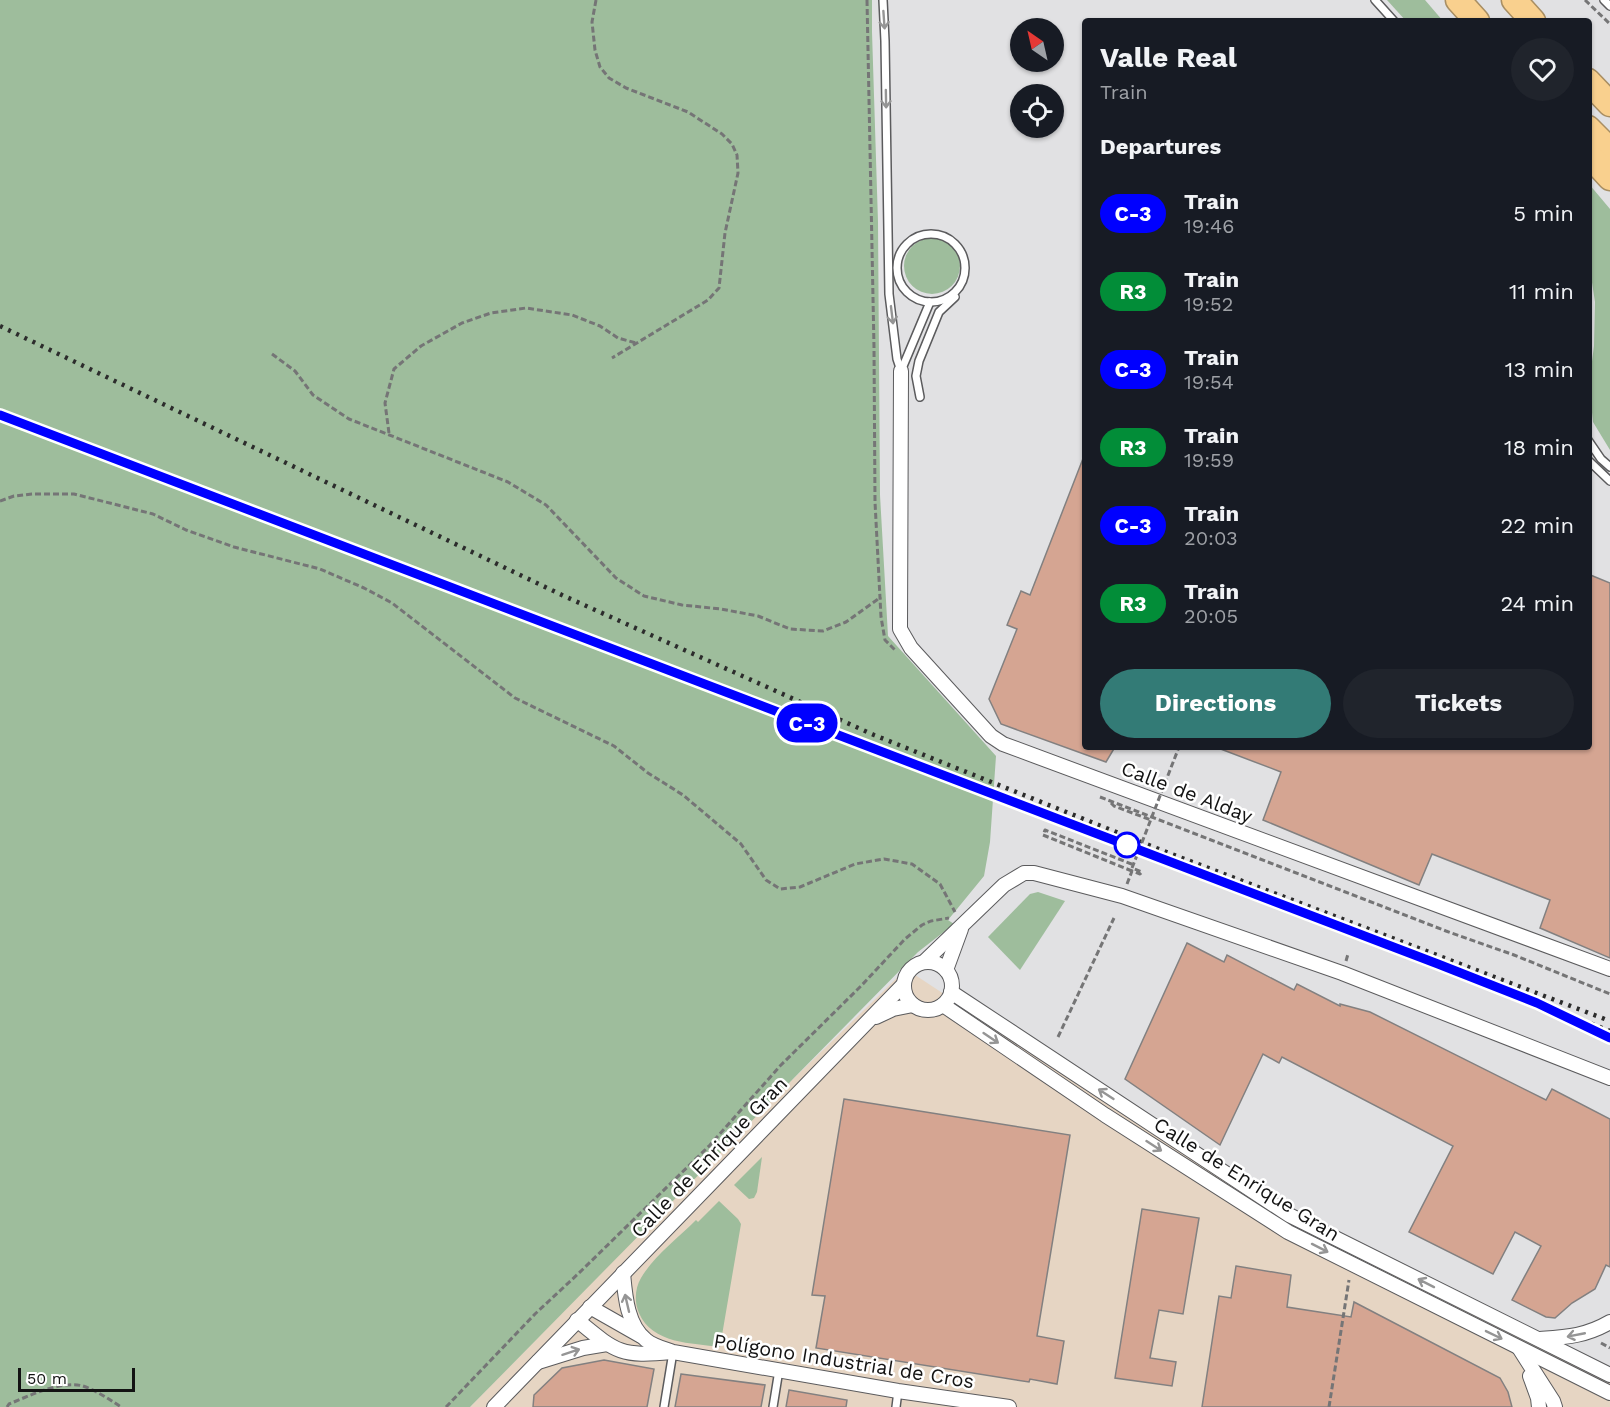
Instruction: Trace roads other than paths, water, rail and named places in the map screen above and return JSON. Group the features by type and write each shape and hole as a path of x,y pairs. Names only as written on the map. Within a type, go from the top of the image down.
{"highway":[{"path":"1458,0 1474,18"},
{"path":"1514,0 1530,18"},
{"path":"1592,85 1610,104"},
{"path":"1592,132 1610,150"},
{"path":"1592,158 1610,178"}],"street":[{"name":"Calle de Alday","path":"902,371 900,629 911,648 991,736 1003,744 1610,969"},
{"path":"924,962 940,964 946,970 952,984 951,992 943,1005 928,1010 913,1005 907,999 904,984 910,970 924,962 958,925 1004,885 1024,873 1044,875 1122,896 1342,973 1610,1078"},
{"path":"946,970 958,925"},
{"name":"Calle de Enrique Gran","path":"577,1320 904,984"},
{"name":"Calle de Enrique Gran","path":"951,992 1289,1215 1610,1375"},
{"name":"Calle de Enrique Gran","path":"869,1021 893,1009 913,1005"},
{"name":"Calle de Enrique Gran","path":"943,1005 1097,1109 1288,1232 1610,1393"},
{"path":"623,1273 627,1307 635,1325 645,1339"},
{"name":"Polígono Industrial de Cros","path":"590,1307 645,1339 673,1352"},
{"path":"494,1407 577,1320"},
{"name":"Polígono Industrial de Cros","path":"577,1320 607,1344 623,1352 640,1355 673,1352 898,1392 1009,1407"},
{"path":"1539,1340 1593,1332 1610,1322"},
{"path":"536,1363 583,1348 607,1344"},
{"path":"1518,1347 1535,1388 1539,1407"},
{"path":"1518,1347 1555,1407"}],"lane":[{"path":"883,0 889,294 897,359 902,371"},
{"path":"1375,0 1391,18"},
{"path":"1604,0 1610,6"},
{"path":"889,294 900,255 908,243 926,234 940,235 957,246 964,258 964,276 955,296 939,312 919,361 916,376 920,397"},
{"path":"897,268 899,279 905,289 914,297 930,302 945,299 959,287"},
{"path":"902,371 930,302"},
{"path":"1592,446 1601,459 1610,466"},
{"path":"1592,464 1610,481"},
{"path":"664,1407 673,1352"},
{"path":"773,1407 779,1370"},
{"path":"896,1407 898,1392"}],"railway":[{"path":"0,326 564,596 874,735 1161,850 1610,1021"},
{"path":"0,415 1107,838"},
{"path":"1440,965 1610,1031"}],"train":[{"name":"C-3","path":"0,415 1438,964 1537,1003 1610,1038"}]}
